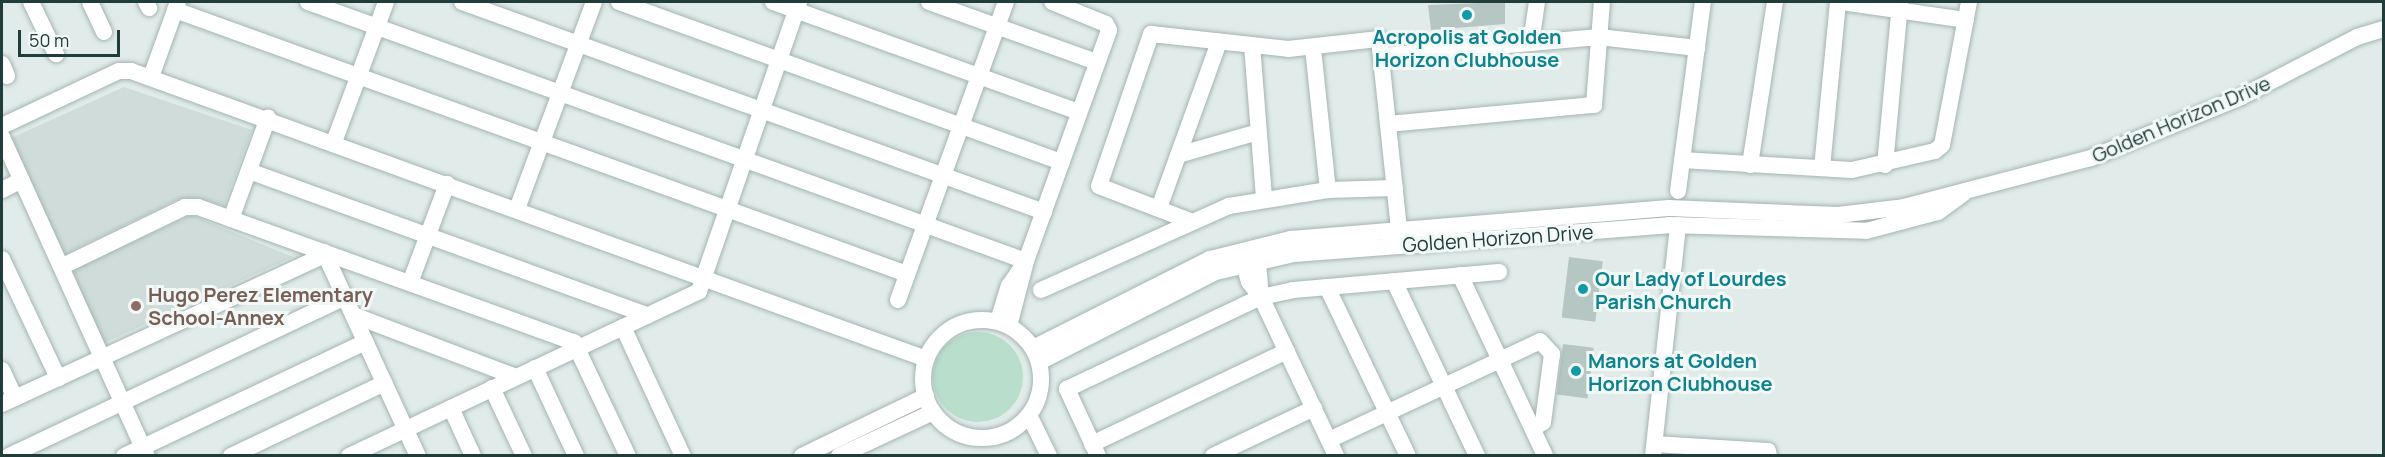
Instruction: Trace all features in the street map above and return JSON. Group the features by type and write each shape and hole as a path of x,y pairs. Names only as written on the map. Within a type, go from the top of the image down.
{"street":[{"path":"32,2 56,54"},
{"path":"90,2 104,32"},
{"path":"308,2 1026,261"},
{"path":"334,142 386,2"},
{"path":"462,2 944,174 1044,212"},
{"path":"517,209 594,2"},
{"path":"619,2 1062,162"},
{"path":"773,2 798,6 1079,112"},
{"path":"929,2 1097,62"},
{"path":"898,300 1006,2"},
{"path":"1004,324 1109,30 1106,24 1052,2"},
{"path":"1531,43 1537,2"},
{"path":"1388,124 1594,105 1602,2"},
{"path":"1678,191 1703,2"},
{"path":"1750,165 1775,2"},
{"path":"1822,168 1839,2 1899,6 1966,20"},
{"path":"1682,160 1822,168 1885,165 1942,145 1970,2"},
{"path":"151,77 177,6 358,76 908,274"},
{"path":"357,454 406,428 699,291 798,6"},
{"path":"1885,165 1899,6"},
{"name":"Golden Horizon Drive","path":"1036,355 1179,273 1250,255 1669,208 1863,214 1971,188 2091,158 2241,97 2357,38 2384,29"},
{"path":"1190,221 1099,186 1151,34 1252,45 1313,48 1379,39 1400,237"},
{"path":"1382,56 1599,37 1697,48"},
{"path":"1159,208 1219,42"},
{"path":"1252,45 1264,199"},
{"path":"1313,48 1328,190"},
{"path":"2,126 119,71 151,77 926,358"},
{"path":"231,219 268,118"},
{"path":"1178,155 1258,132"},
{"path":"2,137 63,266 145,451"},
{"path":"249,171 647,315"},
{"path":"2,190 22,180"},
{"path":"410,283 447,184"},
{"name":"Golden Horizon Drive","path":"1400,237 1678,225 1883,229 1938,212 1971,188"},
{"path":"1041,290 1190,221 1264,199 1328,190 1395,189"},
{"path":"63,266 185,207 231,219 574,342 628,456"},
{"path":"1678,225 1654,450 1768,451 1769,456"},
{"path":"325,254 418,456"},
{"path":"2,370 8,401 325,254"},
{"path":"1250,255 1249,282 1261,297 1333,448 1388,413 1540,341 1549,346 1543,422 1533,429"},
{"path":"2,259 58,378"},
{"path":"1287,351 1095,450 1066,390 1261,297 1327,287 1499,272"},
{"path":"1460,275 1545,456"},
{"path":"1394,281 1477,456"},
{"path":"1327,287 1408,456"},
{"path":"9,456 345,297"},
{"path":"353,315 516,377"},
{"path":"979,319 1004,324 1036,355 1041,384 1029,415 1002,435 980,438 958,433 929,404 926,358 951,328 979,319"},
{"path":"623,327 682,456"},
{"path":"124,456 145,451 366,342"},
{"path":"535,368 576,456"},
{"path":"231,456 385,383"},
{"path":"492,388 524,456"},
{"path":"802,456 929,404"},
{"path":"839,456 929,404"},
{"path":"451,408 472,456"},
{"path":"1213,456 1314,408"},
{"path":"1029,415 1049,456"}],"shaded area":[{"path":"124,87 252,130 224,206 199,198 179,199 65,254 9,139"},
{"name":"Hugo Perez Elementary School-Annex","path":"191,215 293,257 104,343 72,270"}],"green space":[{"path":"978,332 995,335 1010,345 1020,360 1023,377 1020,394 1010,409 995,419 978,422 961,419 946,409 936,394 933,377 936,360 946,345 961,335"}],"building":[{"name":"Acropolis at Golden Horizon Clubhouse","path":"1505,2 1505,24 1431,30 1428,5"},
{"name":"Our Lady of Lourdes Parish Church","path":"1569,257 1603,261 1595,322 1562,318"},
{"name":"Manors at Golden Horizon Clubhouse","path":"1563,344 1594,348 1588,398 1557,395"}],"place":[{"name":"Acropolis at Golden Horizon Clubhouse","path":"1467,15"},
{"name":"Our Lady of Lourdes Parish Church","path":"1583,289"},
{"name":"Hugo Perez Elementary School-Annex","path":"136,306"},
{"name":"Manors at Golden Horizon Clubhouse","path":"1576,371"}]}
